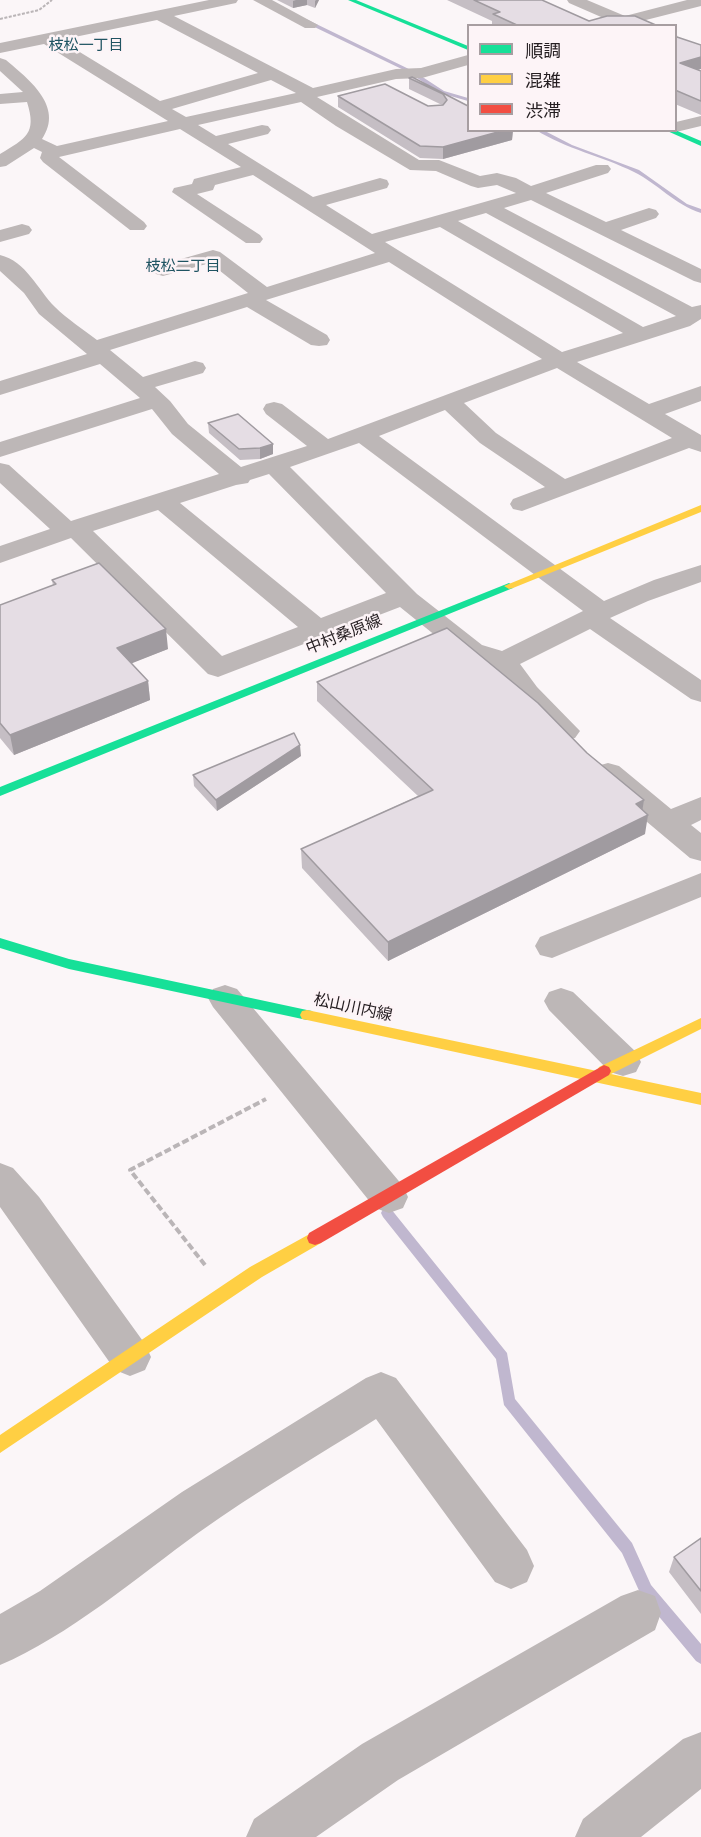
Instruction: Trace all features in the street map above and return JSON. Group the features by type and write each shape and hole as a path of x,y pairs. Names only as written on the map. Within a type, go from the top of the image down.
{"street":[{"path":"179,0 205,4"},
{"path":"0,48 47,39 122,17 159,15 231,0"},
{"path":"260,0 310,25"},
{"path":"351,0 467,48"},
{"path":"574,0 628,23 701,1"},
{"path":"671,9 691,17"},
{"path":"159,15 308,95 342,122 416,166 439,165 478,182 503,180 701,277"},
{"path":"47,39 159,107 558,361 695,442"},
{"path":"137,226 49,158 49,155 370,79 396,74 422,73 467,60"},
{"path":"0,63 32,91 41,118 38,132 31,142 0,162"},
{"path":"159,107 272,74"},
{"path":"370,79 398,93"},
{"path":"0,99 33,96"},
{"path":"677,127 701,121"},
{"path":"90,124 112,139"},
{"path":"213,142 262,130"},
{"path":"673,132 701,144"},
{"path":"31,142 43,144 54,152"},
{"path":"81,146 96,158"},
{"path":"253,239 181,192 206,186 201,183 255,169"},
{"path":"369,241 488,207 602,170"},
{"path":"310,204 380,184"},
{"path":"488,207 696,313"},
{"path":"605,229 649,214"},
{"path":"442,220 640,334"},
{"path":"0,236 22,230"},
{"path":"0,388 256,296 390,255"},
{"path":"163,270 213,256 256,296 319,340"},
{"path":"0,261 39,296 46,310 148,393 180,429 239,478"},
{"path":"0,555 71,530 274,466 558,361 696,313"},
{"path":"0,450 148,393 195,368"},
{"path":"646,413 701,393"},
{"path":"450,402 488,438 509,441 563,488"},
{"path":"274,409 325,448"},
{"path":"362,435 414,471 597,615 701,693"},
{"path":"522,504 695,442"},
{"path":"274,466 315,509 353,543 367,561 403,596 472,651 503,662 527,693 585,751 701,850"},
{"path":"0,470 71,530 218,668 403,596"},
{"path":"163,501 317,629"},
{"name":"中村桑原線","path":"0,792 701,508"},
{"path":"503,662 547,643 597,615 661,586 701,573"},
{"path":"669,823 701,807"},
{"path":"552,946 701,884"},
{"name":"松山川内線","path":"0,943 69,964 225,998 608,1069 701,1099"},
{"path":"225,998 389,1197"},
{"path":"561,1001 608,1069"},
{"path":"0,1445 256,1272 608,1069 701,1023"},
{"path":"0,1179 25,1209 130,1357"},
{"path":"0,1641 56,1607 198,1507 381,1392 511,1566"},
{"path":"272,1837 380,1762 638,1613"},
{"path":"600,1837 701,1757"}],"path":[{"path":"0,20 39,10 51,0"},
{"path":"226,1292 129,1170 296,1083"}],"building":[{"path":"474,0 542,0 589,21 607,16 635,16 653,24 515,24 493,14 500,12"},
{"path":"677,37 701,45 701,57 680,63 701,71 701,101 677,91"},
{"path":"412,77 467,105 467,132 498,132 443,147 420,146 338,96 385,84 428,106 443,105 447,100 443,94 409,78"},
{"path":"238,414 273,444 260,448 239,449 208,423"},
{"path":"99,563 166,629 117,648 148,681 10,735 0,723 0,605 56,584 52,580"},
{"path":"447,628 538,703 587,753 644,800 636,804 648,815 388,942 301,849 433,790 317,682"},
{"path":"294,733 300,745 216,800 193,775"},
{"path":"701,1538 701,1591 674,1557"}],"waterway":[{"path":"304,20 412,72"},
{"path":"419,77 442,92 467,100"},
{"path":"542,132 570,146 637,171 685,205 701,211"},
{"path":"387,1213 502,1357 509,1401 627,1548 646,1590 701,1656"}],"traffic: fast":[{"path":"351,0 467,48"},
{"path":"673,132 701,144"},
{"path":"0,792 509,586"},
{"path":"0,943 69,964 307,1015"}],"traffic: slow":[{"path":"509,586 701,508"},
{"path":"307,1015 701,1099"},
{"path":"604,1071 701,1023"},
{"path":"0,1445 256,1272 315,1238"}],"traffic: jam":[{"path":"315,1238 604,1071"}],"district":[{"name":"枝松一丁目","path":"86,46"},
{"name":"枝松二丁目","path":"183,267"}]}
